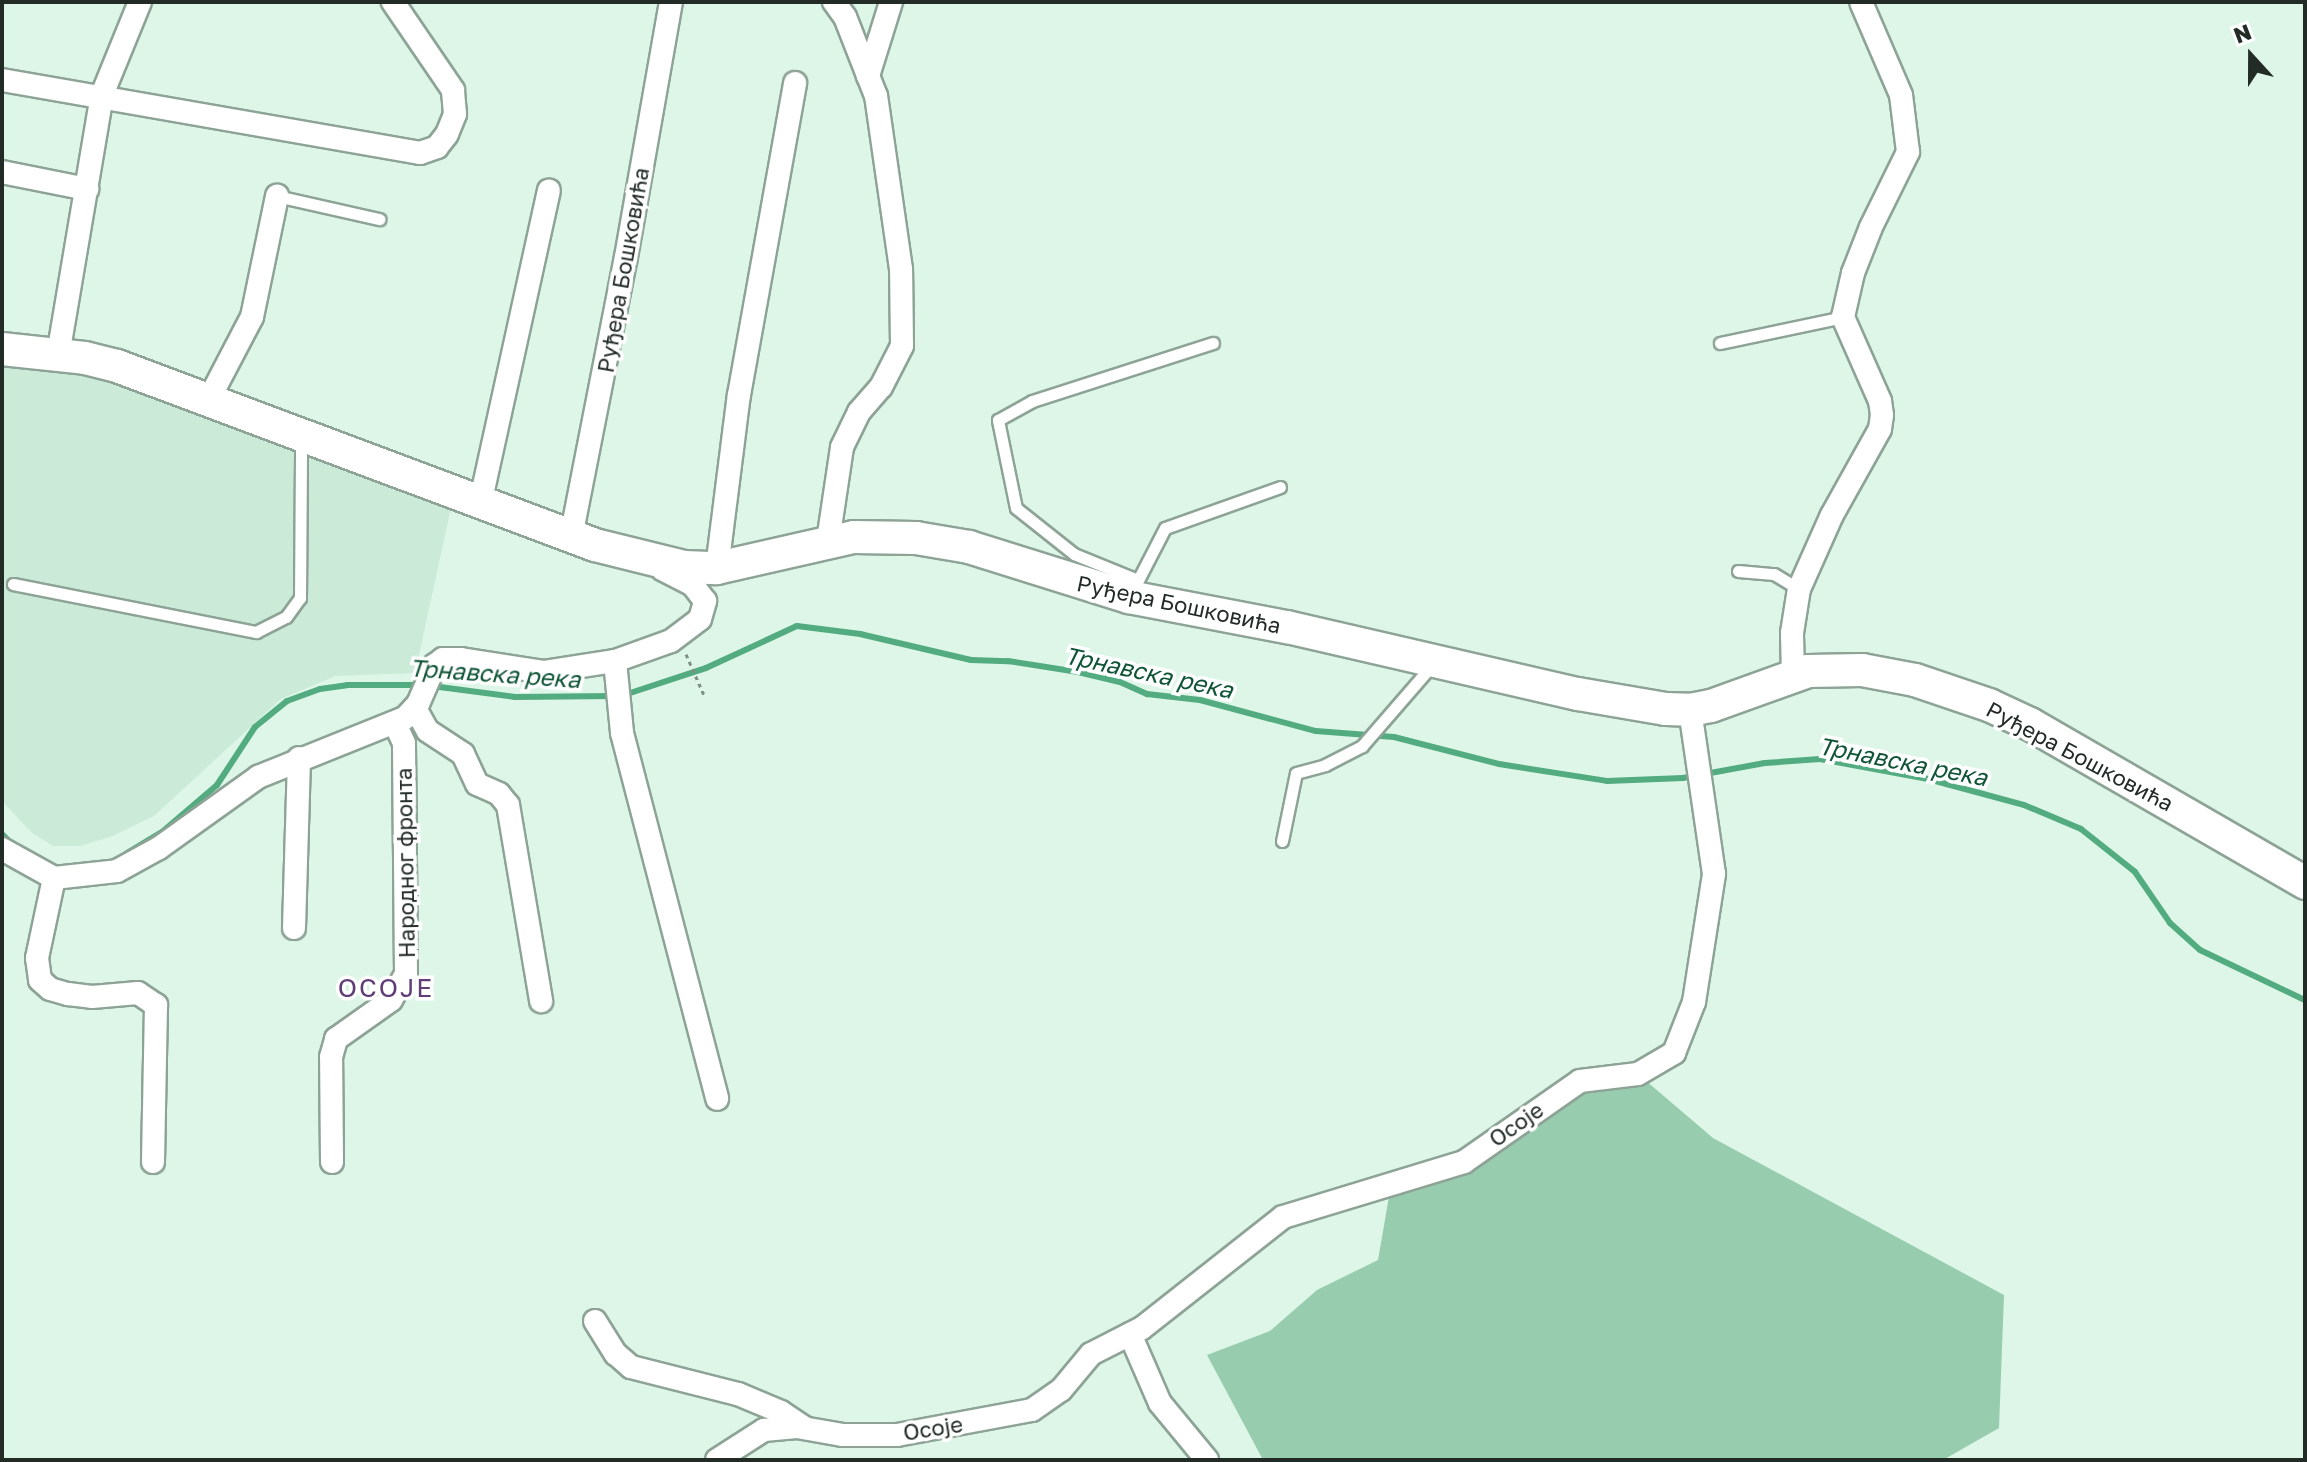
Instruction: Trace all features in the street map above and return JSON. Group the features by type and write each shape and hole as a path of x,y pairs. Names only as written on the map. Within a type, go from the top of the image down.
{"main road":[{"name":"Руђера Бошковића","path":"2,349 117,366 571,537 658,562 717,568 828,541 871,535 951,543 1287,627 1625,704 1690,710 1793,675 1830,669 1862,670 1915,680 1989,705 2030,724 2305,883"}],"street":[{"path":"58,355 102,95 140,2"},
{"path":"2,80 102,95 420,153 437,147 447,134 455,114 453,90 393,2"},
{"name":"Руђера Бошковића","path":"571,537 626,257 671,2"},
{"path":"828,541 842,447 859,412 881,387 902,346 901,269 876,96 845,17 834,2"},
{"path":"868,76 891,2"},
{"path":"1793,675 1792,633 1799,589 1832,515 1880,429 1882,415 1880,401 1843,317 1853,273 1871,227 1908,152 1901,95 1861,2"},
{"path":"717,568 739,395 795,83"},
{"path":"2,172 87,189"},
{"path":"480,504 549,191"},
{"path":"208,401 252,317 277,196"},
{"name":"Руђера Бошковића","path":"615,661 684,635 705,611 703,596 693,585 669,576 658,562"},
{"path":"2,849 54,878 97,876 129,866 238,789 299,758 395,724 418,704 435,665 451,658 543,672 615,661 617,709 668,918 717,1099"},
{"path":"418,704 428,731 463,754 477,784 499,794 508,805 541,1001"},
{"name":"Осоје","path":"717,1460 764,1430 806,1428 843,1435 897,1435 1032,1410 1061,1390 1091,1354 1130,1334 1283,1217 1464,1162 1580,1081 1638,1074 1674,1053 1694,1002 1714,874 1690,710"},
{"name":"Народног фронта","path":"332,1162 331,1057 336,1039 391,1000 406,974 404,743 395,724"},
{"path":"294,928 299,758"},
{"path":"54,878 37,958 40,980 50,989 68,994 92,997 138,993 156,1005 153,1162"},
{"path":"595,1321 616,1354 631,1367 646,1374 738,1394 781,1412 806,1428"},
{"path":"1130,1334 1160,1403 1207,1460"}],"lane":[{"path":"277,196 379,219"},
{"path":"1720,343 1843,317"},
{"name":"Руђера Бошковића","path":"1134,588 1074,554 1016,508 998,420 1032,401 1213,343"},
{"path":"13,584 256,632 286,617 300,598 301,435"},
{"path":"1134,588 1165,528 1280,487"},
{"path":"1738,571 1774,574 1799,589"},
{"path":"1282,841 1296,773 1325,765 1364,744 1437,660"}],"path":[{"path":"690,660 704,695"}],"shaded area":[{"path":"2,349 58,355 454,494 415,673 335,676 281,699 154,816 110,837 80,846 53,846 32,833 2,801"}],"green space":[{"path":"1638,1074 1713,1138 2004,1295 1999,1428 1943,1460 1263,1460 1207,1355 1270,1331 1317,1290 1378,1260 1391,1185 1464,1162 1580,1081"}],"waterway":[{"name":"Трнавска река","path":"624,695 706,668 797,626 860,634 971,660 1008,661 1078,672 1120,682 1147,694 1200,700 1316,731 1394,737 1499,764 1607,781 1683,778 1765,763 1820,759 1928,779 2024,805 2081,829 2135,872 2170,923 2200,950 2305,1000"},
{"name":"Трнавска река","path":"127,853 162,832 217,785 255,727 287,701 320,689 347,685 421,685"},
{"name":"Трнавска река","path":"432,686 515,697 613,696"},
{"name":"Трнавска река","path":"2,834 12,844"}],"district":[{"name":"ОСОЈЕ","path":"386,988"}]}
